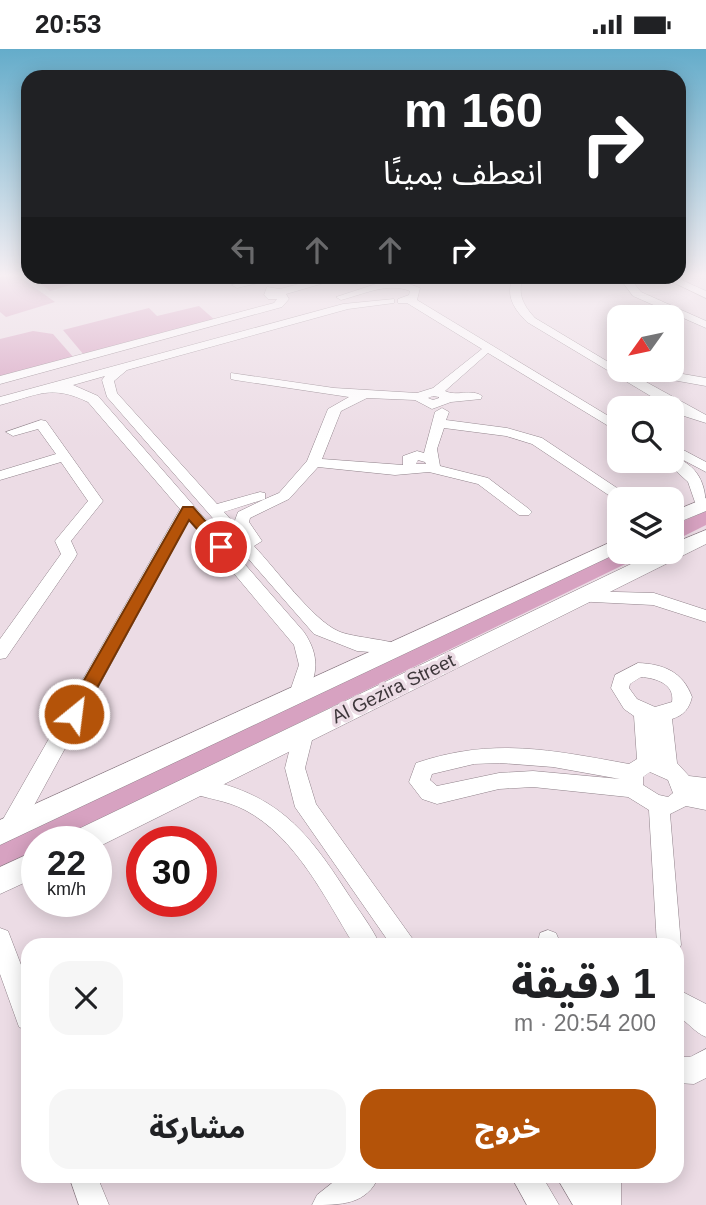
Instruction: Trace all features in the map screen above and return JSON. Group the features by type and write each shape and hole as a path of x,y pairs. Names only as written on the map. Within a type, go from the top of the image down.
{"main road":[{"path":"684,514 704,505"},
{"name":"Al Gezira Street","path":"112,826 706,536"},
{"name":"Al Gezira Street","path":"5,830 607,550"},
{"path":"0,881 21,871"}],"street":[{"path":"0,380 182,331"},
{"path":"0,391 231,331"},
{"path":"0,401 245,331"},
{"path":"477,331 607,408"},
{"path":"551,331 590,357 706,421"},
{"path":"461,332 463,341 482,353 519,375 536,377"},
{"path":"461,332 607,421"},
{"path":"315,459 395,471 411,462 419,448 436,399 452,375 482,353"},
{"path":"590,357 607,362"},
{"path":"466,367 499,363"},
{"path":"123,367 108,380 111,394 320,630 341,642 368,648 397,648"},
{"path":"235,376 319,390 436,399 476,396"},
{"path":"684,380 706,383"},
{"path":"644,387 646,382"},
{"path":"46,388 70,388 93,399 307,647 310,663 307,678 298,694"},
{"path":"319,390 335,409"},
{"path":"255,558 256,544 241,518 284,496 315,459 335,409 366,393"},
{"path":"93,399 111,394"},
{"path":"431,463 430,449 438,423 436,399"},
{"path":"507,432 508,417"},
{"path":"438,423 507,432 546,446 607,488"},
{"path":"0,653 69,554 63,541 96,501 41,424 13,432"},
{"path":"0,476 64,456"},
{"path":"684,460 706,468"},
{"path":"411,462 431,463 483,481 524,512"},
{"path":"684,467 699,487 704,505"},
{"path":"215,510 293,484"},
{"path":"5,830 188,509"},
{"path":"579,597 654,599 706,616"},
{"path":"286,622 305,614"},
{"path":"652,713 645,773 649,803 669,806 683,790 706,787"},
{"path":"304,732 296,755 297,781 306,807 400,938"},
{"path":"645,773 524,779 482,784 437,795 429,793 419,782 423,769 435,764 496,754 535,756 645,773 706,801"},
{"path":"195,786 244,797 272,814 292,833 363,938"},
{"path":"659,806 668,938"},
{"path":"292,833 316,821"},
{"path":"0,939 21,998"},
{"path":"684,1006 697,1013 706,1024"},
{"path":"684,1072 694,1071 706,1062"},
{"path":"86,1183 94,1205"},
{"path":"327,1205 356,1183"},
{"path":"530,1183 544,1205"},
{"path":"575,1183 591,1205"},
{"path":"606,1205 607,1183"}],"shaded area":[{"path":"33,331 53,334 74,358 0,377 0,339"},
{"path":"64,331 177,331 84,355"},
{"path":"706,511 706,525 684,536 684,521"},
{"path":"607,557 607,564 625,564 87,826 30,826"},
{"path":"21,830 21,858 0,868 0,840"}],"route":[{"path":"74,714 188,509 221,547"}]}
